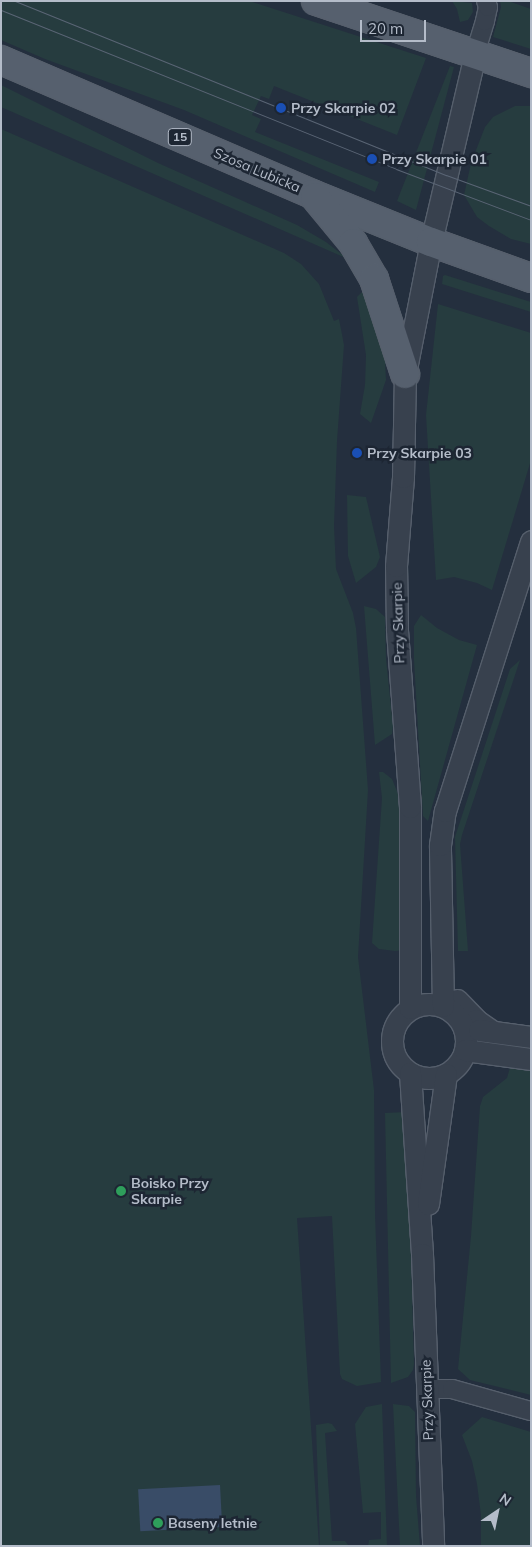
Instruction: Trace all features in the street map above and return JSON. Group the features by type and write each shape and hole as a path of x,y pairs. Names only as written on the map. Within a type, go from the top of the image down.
{"main road":[{"path":"316,1 531,73"},
{"name":"Szosa Lubicka","path":"1,60 312,194 431,242"},
{"path":"312,194 353,243 374,279 405,374"},
{"name":"15","path":"431,242 531,278"}],"street":[{"path":"476,54 488,8 486,1"},
{"name":"Przy Skarpie","path":"410,1008 410,807 397,628 396,566 403,477 405,374 431,242 476,54"},
{"path":"443,1006 440,845 445,811 531,541"},
{"path":"444,981 454,996 476,1020 492,1031"},
{"path":"427,1003 443,1006 456,1015 464,1028 465,1050 458,1064 446,1074 428,1078 410,1073 396,1059 391,1040 396,1021 410,1008 427,1003"},
{"path":"464,1028 531,1037"},
{"path":"465,1050 531,1059"},
{"name":"Przy Skarpie","path":"410,1073 422,1254 433,1546"},
{"name":"Przy Skarpie","path":"422,1254 446,1074"},
{"path":"427,1389 452,1389 531,1411"}],"green space":[{"path":"1,1 249,1 426,58 397,135 274,86 269,99 261,96 252,115 261,119 255,132 379,182 375,192 184,110 45,59 1,40"},
{"path":"452,1 472,3 473,12 468,20 460,22 457,9"},
{"path":"500,1 508,1 531,9 531,49 493,37 501,7"},
{"path":"450,66 454,67 416,210 397,201"},
{"path":"1,85 158,163 297,225 326,242 348,259 1,107"},
{"path":"515,106 531,106 531,244 511,239 489,226 477,217 464,195 471,163 485,127 493,117"},
{"path":"1,129 284,253 301,264 319,284 334,321 339,319 344,345 337,441 334,526 336,569 353,613 356,628 368,790 358,957 374,1090 375,1214 381,1382 357,1386 342,1379 340,1374 332,1216 297,1218 319,1546 1,1546"},
{"path":"445,275 531,302 531,312 442,284 443,276"},
{"path":"365,289 385,361 386,380 371,423 360,414 365,385 366,355 357,297"},
{"path":"438,304 531,333 531,460 492,590 477,583 454,577 436,580 426,415"},
{"path":"347,495 366,497 380,557 376,567 356,583 348,556"},
{"path":"364,606 376,609 385,617 386,659 393,726 392,734 375,745"},
{"path":"421,615 437,628 459,640 477,645 428,821 423,816 414,660 414,626"},
{"path":"520,660 460,844 468,951 458,951 455,837 510,669"},
{"path":"379,772 383,772 392,779 399,796 404,950 379,949 372,943 382,798"},
{"path":"511,1064 531,1067 531,1395 470,1380 458,1369 471,1236 480,1106 483,1097 507,1078"},
{"path":"407,1112 414,1364 413,1370 408,1377 391,1383 385,1113"},
{"path":"382,1404 387,1546 368,1546 369,1540 381,1539 381,1512 363,1513 355,1424 366,1407"},
{"path":"393,1404 409,1406 415,1412 416,1496 420,1546 400,1546"},
{"path":"482,1417 531,1432 531,1546 481,1546 481,1515 477,1484 472,1461 462,1435"},
{"path":"332,1424 337,1431 325,1433 332,1541 345,1541 349,1546 320,1546 316,1425"}],"water":[{"path":"220,1485 222,1527 140,1531 138,1489"}],"tram line":[{"path":"15,1 446,175 531,206"},
{"path":"1,10 396,169 531,220"}],"place":[{"name":"Przy Skarpie 02","path":"281,108"},
{"name":"Przy Skarpie 01","path":"372,159"},
{"name":"Przy Skarpie 03","path":"357,453"},
{"name":"Boisko Przy Skarpie","path":"121,1191"},
{"name":"Baseny letnie","path":"158,1523"}]}
